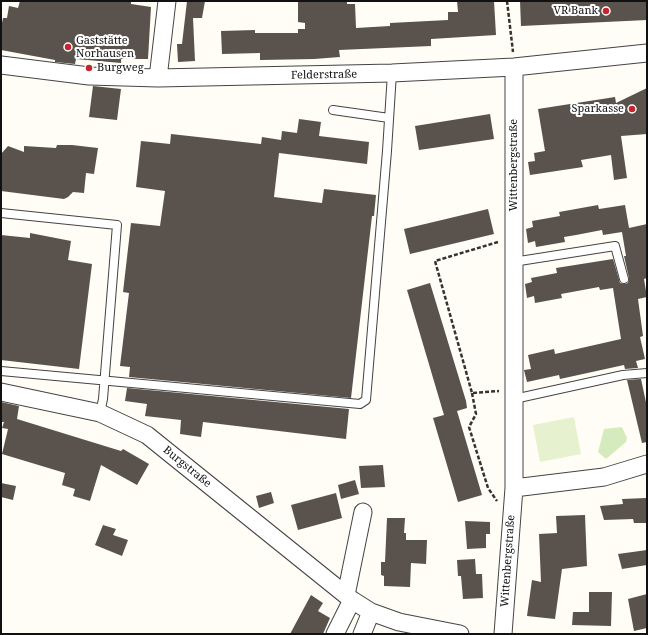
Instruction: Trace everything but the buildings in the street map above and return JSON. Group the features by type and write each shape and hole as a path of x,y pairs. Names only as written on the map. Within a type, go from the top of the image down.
{"street":[{"path":"158,78 167,1"},
{"name":"Felderstraße","path":"1,65 89,76 158,78 392,73 514,67 647,53"},
{"name":"Wittenbergstraße","path":"503,634 514,488 514,67"},
{"name":"Burgstraße","path":"1,392 100,413 147,435 349,597 372,612 399,622 460,634"},
{"path":"514,488 604,477 647,464"},
{"path":"335,634 349,597 363,512"},
{"path":"362,634 372,612"}],"lane":[{"path":"1,371 234,391 360,404 366,400 392,73"},
{"path":"332,110 389,118"},
{"path":"1,213 117,225 100,413"},
{"path":"513,262 615,246 624,279"},
{"path":"514,394 624,375 647,373"}],"path":[{"path":"507,1 514,67"},
{"path":"511,522 488,488 469,427 476,414 472,393 435,260 514,237"},
{"path":"472,393 514,394"}],"green space":[{"path":"574,417 581,454 540,462 533,425"},
{"path":"622,427 627,438 626,442 606,459 598,452 604,429"}],"place":[{"name":"VR Bank","path":"606,11"},
{"name":"Gaststätte Norhausen","path":"68,47"},
{"name":"Burgweg","path":"89,68"},
{"name":"Sparkasse","path":"632,109"}]}
